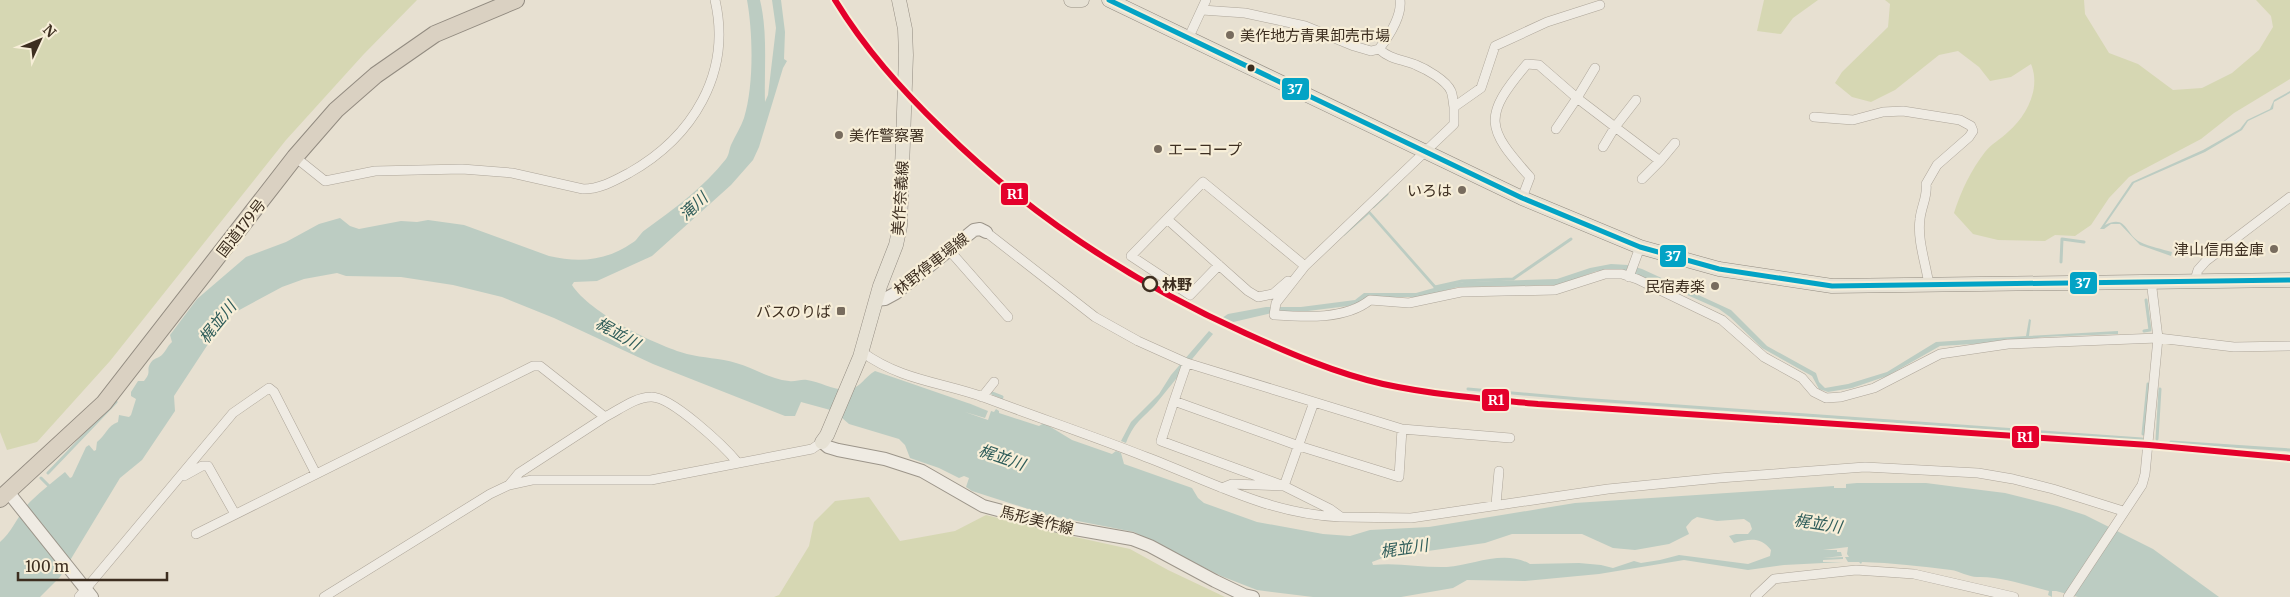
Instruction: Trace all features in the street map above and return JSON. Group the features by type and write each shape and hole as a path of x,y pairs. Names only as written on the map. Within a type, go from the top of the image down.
{"highway":[{"name":"国道179号","path":"4,496 104,403 295,157 336,110 376,75 435,34 516,0"}],"main road":[{"name":"美作奈義線","path":"825,438 861,354 876,300 896,245 900,226 906,55 905,30 899,0"},
{"path":"1071,0 1082,0"},
{"path":"1109,0 1522,198 1640,247 1719,269 1832,286 2151,280 2290,280"},
{"name":"林野停車場線","path":"876,300 885,299 896,293 974,230 980,229 986,232"},
{"name":"馬形美作線","path":"825,438 828,447 886,459 922,471 983,506 1058,526 1132,539 1150,546 1222,585 1253,597"},
{"path":"4,496 21,509 85,592"}],"street":[{"path":"295,157 325,181 375,171 462,169 512,173 583,189 594,189 639,167 658,153 682,130 696,109 710,86 720,44 719,18 715,0"},
{"path":"1188,39 1206,0"},
{"path":"1380,50 1398,15 1401,7 1400,0"},
{"path":"1454,107 1481,88 1496,46 1547,22 1600,6"},
{"path":"1202,10 1245,13 1305,26 1354,46 1371,51 1380,50"},
{"path":"1167,219 1248,291 1258,297 1272,294 1305,266 1454,124 1454,107 1451,91 1447,86 1428,71 1415,64 1387,57 1380,50"},
{"path":"1522,198 1530,177 1506,150 1496,134 1493,121 1508,86 1526,64 1539,65 1577,98 1660,161"},
{"path":"1556,129 1595,68"},
{"path":"1603,147 1615,127 1636,100"},
{"path":"1814,118 1853,120 1883,112 1904,111 1960,120 1971,126 1972,132 1969,137 1937,165 1926,184 1927,190 1920,219 1920,235 1929,285"},
{"path":"1642,179 1675,143"},
{"path":"1219,265 1190,295 1131,256 1203,182 1305,266"},
{"path":"2195,280 2198,270 2206,261 2290,197"},
{"path":"986,232 1094,317 1138,341 1187,364 1402,429 1510,438"},
{"path":"1630,276 1640,247"},
{"path":"949,250 1008,317"},
{"path":"1305,266 1276,303 1274,315 1301,316 1344,312 1361,307 1370,300 1410,303 1461,292 1556,290 1605,274 1630,276 1722,320 1764,357 1802,378 1814,392 1826,398 1841,397 1874,388 1940,354 2008,344 2158,338 2234,347 2290,346"},
{"path":"2068,597 2142,484 2145,474 2158,338 2151,280"},
{"path":"861,354 910,377 982,397 1145,456 1273,508 1312,516 1411,518 1496,504 1719,478 1865,467 1978,473 2013,479 2054,489 2121,514"},
{"path":"1187,364 1160,442 1284,486 1330,509 1341,517"},
{"path":"196,534 532,366 540,366 605,417"},
{"path":"982,397 994,382"},
{"path":"85,592 233,413 269,388 274,392 316,474"},
{"path":"509,485 519,474 605,417 637,400 656,397 670,402 738,463"},
{"path":"1174,402 1299,446 1399,477 1402,429"},
{"path":"1284,486 1314,402"},
{"path":"324,597 490,494 509,485 532,480 650,480 812,449 825,438"},
{"path":"180,478 202,466 208,466 235,514"},
{"path":"1496,504 1499,471"},
{"path":"1222,488 1232,484 1284,486"},
{"path":"1755,597 1774,579 1856,570 1914,574 2014,597"}],"green space":[{"path":"0,0 417,0 363,55 286,140 110,361 37,442 7,450 0,432"},
{"path":"1764,0 1818,0 1793,18 1781,34 1757,31"},
{"path":"1885,0 2084,0 2085,14 2109,53 2138,64 2173,90 2202,88 2232,73 2259,50 2273,27 2271,16 2256,0 2290,0 2290,79 2234,113 2201,139 2129,177 2109,198 2091,225 2075,236 2055,235 2045,241 1998,240 1973,234 1954,213 1975,166 1990,146 2015,125 2026,110 2033,92 2034,73 2031,64 2011,77 1990,81 1979,67 1958,51 1939,55 1895,90 1871,102 1852,97 1835,83 1842,72 1888,27 1890,4"},
{"path":"869,497 900,541 955,531 986,515 1130,549 1168,570 1225,597 774,597 779,595 809,546 814,522 835,501"}],"water":[{"path":"747,0 760,0 765,38 765,102 768,95 776,28 772,0 781,0 785,32 784,59 787,61 783,68 759,147 753,160 731,185 652,256 597,281 574,282 572,285 581,296 608,317 641,336 674,350 736,363 782,380 807,380 844,390 858,386 875,371 988,411 985,418 965,412 988,420 991,411 994,412 996,409 999,413 1039,426 1044,423 1072,440 1112,454 1116,451 1121,453 1124,464 1192,488 1198,498 1204,503 1257,522 1323,534 1350,536 1370,530 1429,527 1575,503 1834,486 1834,488 1846,488 1846,484 1857,483 1926,483 2005,493 2085,515 2153,549 2219,597 2078,597 2052,591 2052,597 2048,595 2049,591 2004,579 1974,577 1951,570 1895,564 1848,562 1845,557 1849,557 1847,554 1848,547 1823,550 1837,550 1837,552 1841,552 1842,556 1823,558 1843,557 1843,559 1823,560 1823,562 1843,562 1784,565 1748,570 1684,560 1599,574 1525,581 1467,580 1453,588 1401,597 1313,597 1257,590 1221,576 1134,532 1047,515 972,491 966,487 969,478 964,476 959,478 939,468 910,458 905,445 899,439 849,424 834,411 801,402 795,416 785,416 653,364 554,318 502,297 453,285 401,277 346,276 337,273 304,279 282,287 232,314 214,335 174,396 175,411 142,460 120,478 60,577 40,597 0,597 0,542 23,510 65,472 70,478 72,477 86,447 89,445 94,451 96,450 97,442 111,426 118,422 119,415 129,417 131,415 136,399 131,396 131,392 138,381 144,381 152,361 161,356 172,342 170,335 197,299 246,257 286,242 319,224 340,218 350,226 359,229 401,221 417,222 428,220 464,225 549,256 560,258 582,260 612,254 634,242 643,231 678,206 727,157 744,118 750,91 752,59","holes":["1697,517 1717,521 1744,519 1750,523 1752,529 1748,534 1729,536 1734,543 1749,540 1763,542 1771,550 1770,556 1748,564 1679,555 1641,563 1634,561 1613,568 1579,563 1530,564 1510,558 1489,559 1447,567 1392,564 1373,565 1372,562 1385,557 1485,543 1512,534 1582,534 1613,548 1635,550 1669,544 1689,534 1686,527"]},
{"path":"2290,91 2290,93 2274,102 2273,109 2248,121 2242,130 2205,152 2134,183 2105,225 2112,222 2122,223 2135,239 2152,247 2172,252 2171,256 2140,245 2120,224 2111,224 2104,229 2100,229 2132,182 2203,150 2240,129 2247,120 2270,109 2274,100"},
{"path":"1369,210 1437,287 1464,282 1557,279 1590,268 1611,264 1628,265 1642,269 1731,310 1767,346 1816,373 1819,382 1825,388 1848,384 1887,372 1936,342 2026,336 2029,319 2031,320 2029,336 2118,331 2118,334 2042,337 2022,341 1940,346 1887,376 1852,388 1828,392 1819,389 1812,376 1762,348 1719,309 1669,287 1623,270 1597,271 1558,285 1458,287 1420,297 1382,297 1348,306 1308,311 1280,311 1229,323 1222,318 1228,314 1266,307 1301,307 1355,300 1364,293 1416,293 1434,288 1369,214 1344,236 1343,234"},
{"path":"1209,331 1213,334 1154,406 1133,428 1126,443 1121,441 1131,422 1159,394 1171,375"}],"waterway":[{"path":"1373,207 1387,194"},
{"path":"1435,287 1462,281 1513,279 1571,239"},
{"path":"2061,262 2062,239 2084,242"},
{"path":"2144,331 2150,330 2146,300"},
{"path":"2143,434 2148,384"},
{"path":"1468,389 1580,399 2142,439"},
{"path":"2157,439 2160,389"},
{"path":"992,393 1002,397 1001,401"},
{"path":"48,473 116,402"},
{"path":"2171,442 2290,450"},
{"path":"41,478 49,486"}],"transit line":[{"name":"R1","path":"835,0 871,52 927,114 976,161 1047,218 1084,245 1162,292 1278,348 1347,374 1383,384 1421,391 1538,404 2149,445 2290,458"},
{"name":"37","path":"1109,0 1522,198 1640,247 1719,269 1832,286 2290,280"}],"place":[{"name":"美作地方青果卸売市場","path":"1230,35"},
{"name":"美作警察署","path":"839,135"},
{"name":"エーコープ","path":"1158,149"},
{"name":"いろは","path":"1462,190"},
{"name":"津山信用金庫","path":"2274,249"},
{"name":"林野","path":"1150,284"},
{"name":"民宿寿楽","path":"1715,286"},
{"name":"バスのりば","path":"841,311"}],"water label":[{"name":"滝川","path":"693,206"},
{"name":"梶並川","path":"217,322"},
{"name":"梶並川","path":"618,333"},
{"name":"梶並川","path":"1002,457"},
{"name":"梶並川","path":"1818,523"},
{"name":"梶並川","path":"1404,548"}]}
